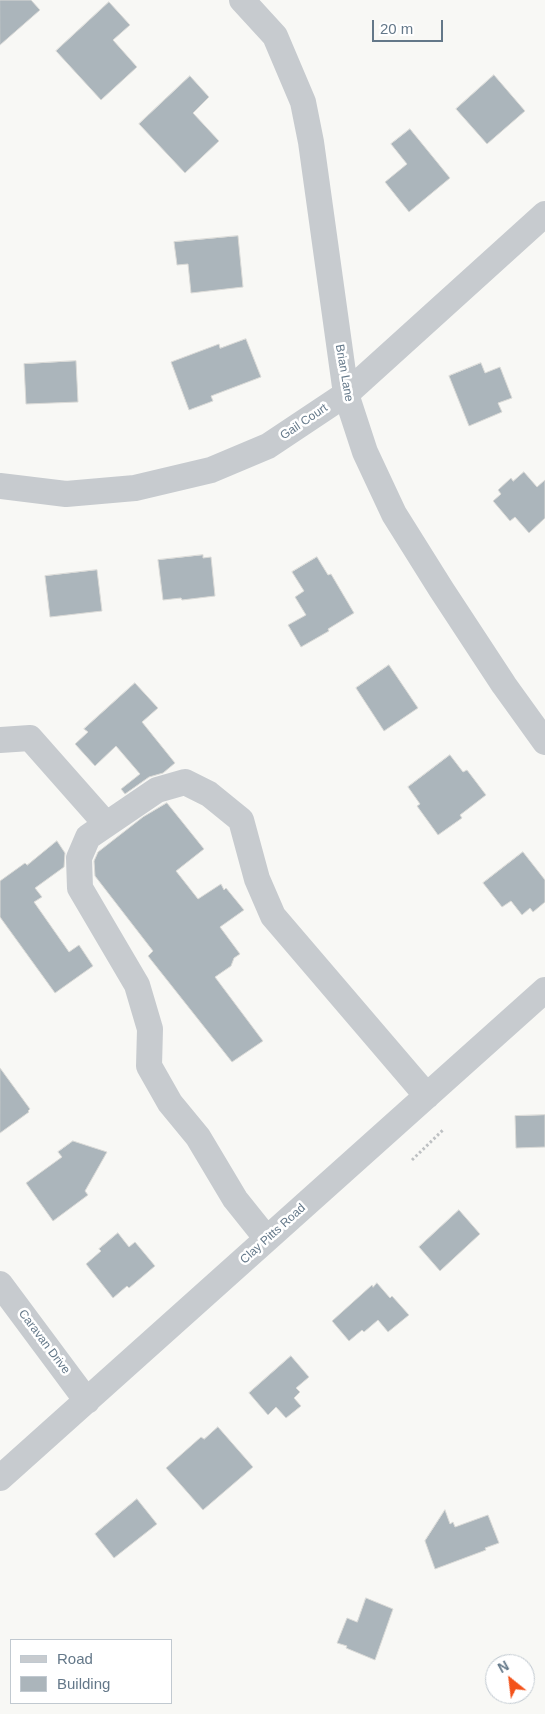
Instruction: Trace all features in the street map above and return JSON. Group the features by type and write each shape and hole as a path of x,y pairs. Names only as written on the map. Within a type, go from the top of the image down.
{"street":[{"name":"Brian Lane","path":"242,0 275,36 304,102 346,394 365,452 394,514 441,590 545,742"},
{"name":"Gail Court","path":"0,486 66,494 136,488 211,470 268,446 346,394 545,214"},
{"path":"0,740 30,738 106,824"},
{"path":"267,1239 235,1199 198,1137 170,1103 149,1066 150,1029 137,986 80,888 78,858 88,837 157,790 185,782 209,794 241,820 258,878 273,916 427,1096"},
{"name":"Clay Pitts Road","path":"0,1478 545,990"},
{"name":"Caravan Drive","path":"0,1284 87,1401"}],"path":[{"path":"412,1160 443,1130"}],"building":[{"path":"0,0 31,0 40,10 0,45"},
{"path":"109,2 130,25 113,40 137,67 101,100 56,51"},
{"path":"494,75 525,111 487,144 456,109"},
{"path":"190,76 209,97 193,113 219,141 185,173 139,124"},
{"path":"410,129 450,178 409,212 385,182 407,164 391,144"},
{"path":"238,236 243,287 191,293 188,264 177,265 174,242"},
{"path":"246,339 261,377 211,396 213,401 189,410 171,362 219,344 220,348"},
{"path":"76,361 78,402 26,404 24,364"},
{"path":"481,363 485,373 500,367 512,398 498,403 502,412 469,426 449,376"},
{"path":"524,472 537,487 545,480 545,518 529,533 515,517 510,521 493,501 501,494 498,490 511,478 513,481"},
{"path":"203,555 203,558 211,557 215,596 163,600 158,560"},
{"path":"317,557 328,575 331,574 354,613 328,629 329,631 301,647 288,625 306,615 295,597 304,591 292,572"},
{"path":"97,570 102,611 50,617 45,576"},
{"path":"389,665 418,708 384,731 356,688"},
{"path":"135,683 158,708 142,722 175,763 163,773 149,777 125,794 121,789 140,774 116,746 95,766 75,744 88,732 84,729"},
{"path":"450,755 463,772 467,770 486,795 460,815 462,818 438,835 417,806 420,804 408,787"},
{"path":"167,803 204,849 176,871 198,899 221,884 224,890 226,888 244,910 220,927 240,954 234,958 231,966 215,977 263,1041 232,1062 148,956 153,951 95,876 94,861 98,852 143,817"},
{"path":"57,841 65,853 64,867 35,888 42,897 34,902 69,952 79,945 93,966 55,993 0,917 0,881 25,863 27,865"},
{"path":"523,852 545,880 545,902 533,912 530,908 522,915 511,901 502,907 483,883"},
{"path":"0,1068 30,1109 29,1112 0,1133"},
{"path":"545,1115 545,1147 516,1148 515,1116"},
{"path":"73,1141 107,1152 85,1191 88,1195 53,1221 26,1183 62,1157 58,1152"},
{"path":"459,1210 480,1234 440,1271 419,1247"},
{"path":"118,1233 129,1247 135,1242 155,1266 129,1288 127,1286 113,1298 86,1264 101,1251 99,1249"},
{"path":"377,1283 409,1315 388,1332 378,1320 364,1332 362,1330 349,1341 332,1321 372,1285 373,1287"},
{"path":"291,1356 309,1377 296,1388 300,1392 294,1398 301,1406 286,1418 276,1407 268,1415 249,1393"},
{"path":"218,1427 253,1467 203,1510 166,1468 201,1437 204,1439"},
{"path":"137,1499 157,1524 114,1558 95,1534"},
{"path":"445,1510 450,1524 453,1522 455,1527 488,1515 499,1543 485,1548 486,1550 435,1569 425,1541"},
{"path":"366,1598 393,1609 375,1660 337,1643 347,1618 357,1622"}]}
